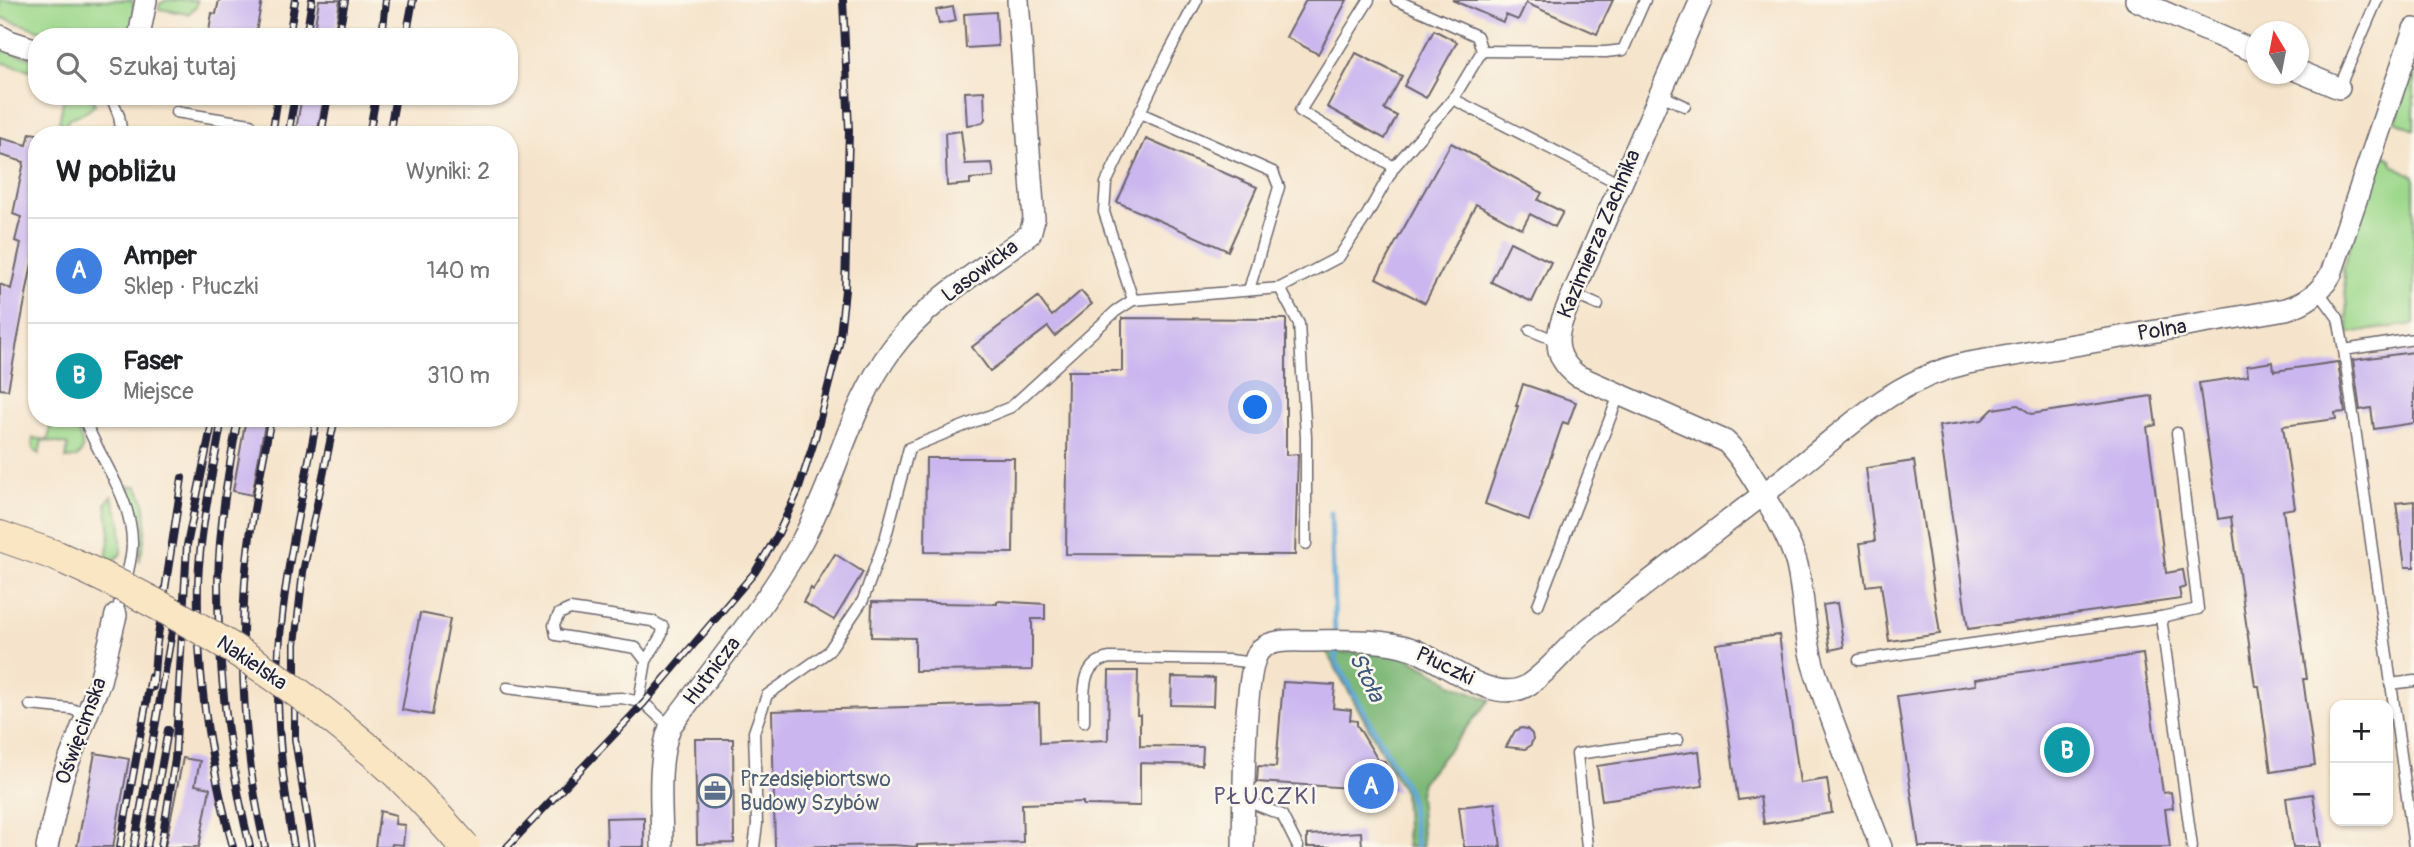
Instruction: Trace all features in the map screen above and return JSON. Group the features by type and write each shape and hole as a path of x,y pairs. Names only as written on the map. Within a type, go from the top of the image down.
{"street":[{"path":"141,28 146,0"},
{"name":"Lasowicka","path":"816,511 845,440 892,349 944,297 1030,234 1034,219 1018,0"},
{"name":"Kazimierza Zachnika","path":"1701,0 1573,294 1559,328 1557,341 1563,358 1574,373 1725,441 1736,452 1786,535 1797,563 1814,668 1881,847"},
{"path":"2136,0 2246,48"},
{"path":"2319,292 2331,274 2409,56 2414,29"},
{"path":"0,36 28,47"},
{"path":"2309,76 2339,88"},
{"name":"Polna","path":"1762,495 1881,401 1930,373 1980,361 2286,309 2305,303 2319,292"},
{"name":"Płuczki","path":"1254,663 1262,648 1270,644 1290,641 1378,642 1412,649 1496,690 1520,688 1528,685 1583,633 1762,495"},
{"name":"Hutnicza","path":"663,847 661,770 664,744 670,727 786,567 803,540 816,511"},
{"name":"Nakielska","path":"0,536 57,556 119,583 180,616 289,688 348,732 398,775 465,847"},
{"name":"Oświęcimska","path":"47,847 62,779 100,681 116,615"},
{"path":"1243,847 1246,729 1254,663"}],"lane":[{"path":"1133,300 1104,212 1106,183 1197,0"},
{"path":"1369,0 1300,111 1394,167"},
{"path":"754,847 757,824 754,732 767,695 828,652 863,600 886,536 909,448 1011,407 1116,312 1133,300 1280,288 1339,257 1394,167 1453,99 1482,51 1477,36 1396,0"},
{"path":"1482,51 1623,50 1645,0"},
{"path":"2339,88 2377,1"},
{"path":"1659,94 1685,106"},
{"path":"1453,99 1620,184"},
{"path":"115,105 120,126"},
{"path":"176,112 250,126"},
{"path":"1140,113 1273,172 1279,187 1249,290"},
{"path":"1280,288 1298,324 1306,437 1306,544"},
{"path":"2319,292 2338,318 2344,350 2390,684 2410,802 2414,847"},
{"path":"1573,294 1598,305"},
{"path":"1530,330 1557,341"},
{"path":"2344,350 2414,339"},
{"path":"1538,605 1619,395"},
{"path":"88,427 126,505 131,525 130,560 116,615"},
{"path":"1859,660 2161,617 2198,609 2177,433"},
{"path":"639,701 646,661 662,634 663,627 652,621 570,609 559,614 554,625 556,635 636,648 646,661"},
{"path":"2161,617 2192,847"},
{"path":"1084,722 1086,677 1090,666 1100,659 1190,659 1254,663"},
{"path":"2390,684 2414,681"},
{"path":"507,688 594,699 622,698 639,701 670,727"},
{"path":"30,705 71,709 87,714"},
{"path":"1587,847 1577,754 1678,740"},
{"path":"1244,800 1282,815 1298,847"}],"green space":[{"path":"0,0 132,0 137,20 135,28 32,28 0,17"},
{"path":"167,0 197,0 196,7 188,14 159,9 159,4"},
{"path":"0,49 28,57 28,70 0,62"},
{"path":"2412,71 2414,72 2414,130 2396,121"},
{"path":"62,105 95,105 70,118 64,126 59,126"},
{"path":"2384,155 2391,159 2393,165 2414,176 2414,324 2349,333 2343,268"},
{"path":"50,427 77,427 82,450 75,458 66,459 68,445 42,440 39,454 35,451 33,438 48,440"},
{"path":"137,486 141,494 145,513 145,534 139,562 139,523 128,487"},
{"path":"112,496 121,523 121,554 113,561 106,559 110,533 106,503"},
{"path":"1327,652 1401,654 1451,684 1490,700 1422,782 1419,794 1423,847 1407,847 1404,792"}],"building":[{"path":"219,0 262,0 257,28 210,28 212,13 216,14"},
{"path":"319,0 340,0 335,28 314,28"},
{"path":"1306,0 1347,0 1318,54 1286,37"},
{"path":"1452,0 1613,0 1597,34 1526,3 1518,20 1506,15 1503,22"},
{"path":"953,7 956,21 939,24 936,10"},
{"path":"996,12 998,46 966,48 964,14"},
{"path":"1434,30 1457,42 1426,98 1404,86"},
{"path":"1356,53 1402,76 1384,109 1397,116 1385,139 1327,107"},
{"path":"984,91 985,119 982,123 967,125 965,92"},
{"path":"300,105 322,105 319,126 297,126"},
{"path":"961,131 965,164 992,163 994,177 970,179 970,184 947,186 945,133"},
{"path":"0,138 27,145 28,141 28,284 8,390 0,389 0,284 11,289 21,243 15,241 21,217 13,214 24,162 0,155"},
{"path":"1146,139 1257,187 1228,251 1117,202"},
{"path":"1451,143 1542,193 1538,200 1563,212 1555,227 1530,214 1522,229 1476,204 1425,303 1376,278"},
{"path":"1510,242 1551,262 1532,302 1491,282"},
{"path":"1081,291 1092,304 1055,336 1048,327 990,371 972,347 1038,297 1052,316"},
{"path":"1122,318 1286,319 1286,455 1298,454 1295,555 1066,554 1068,371 1122,371"},
{"path":"2414,352 2414,423 2374,429 2371,408 2360,410 2353,360"},
{"path":"2273,362 2274,371 2338,362 2345,412 2335,413 2336,419 2283,426 2295,508 2283,510 2307,679 2303,679 2315,765 2271,772 2259,686 2255,686 2231,517 2218,519 2199,383 2248,376 2247,366"},
{"path":"1523,384 1576,402 1568,424 1563,422 1529,520 1485,504"},
{"path":"2152,396 2156,425 2147,427 2166,573 2183,570 2186,587 2179,589 2181,599 1968,629 1939,426 1982,420 1993,409 2018,405 2031,414"},
{"path":"244,427 264,427 252,495 233,491"},
{"path":"926,458 1014,458 1013,553 925,552"},
{"path":"1914,461 1940,634 1889,641 1881,584 1866,586 1860,543 1875,541 1866,468"},
{"path":"2414,501 2414,567 2405,567 2396,503"},
{"path":"835,554 863,572 834,620 803,602"},
{"path":"997,601 1045,604 1045,619 1032,619 1032,670 915,671 915,638 871,637 872,602 997,604"},
{"path":"1837,603 1844,647 1830,650 1823,605"},
{"path":"420,613 450,619 432,715 402,710"},
{"path":"1779,635 1800,783 1827,779 1832,813 1764,824 1760,797 1738,800 1716,644"},
{"path":"2143,654 2163,793 2171,792 2173,808 2165,809 2170,847 1919,847 1897,696 1976,685 1975,679"},
{"path":"1109,671 1138,671 1137,715 1140,715 1140,746 1203,747 1202,765 1140,763 1140,806 1083,805 1083,802 1022,804 1023,842 917,847 775,847 772,711 1039,703 1040,743 1108,740"},
{"path":"1172,677 1214,678 1213,706 1171,705"},
{"path":"1283,682 1335,685 1333,708 1351,710 1350,720 1357,721 1378,760 1384,761 1398,791 1257,782 1258,766 1276,767"},
{"path":"1521,728 1532,734 1530,746 1525,749 1506,747 1515,731"},
{"name":"Przedsiębiortswo Budowy Szybów","path":"695,739 733,739 734,843 697,844"},
{"path":"1699,751 1703,786 1602,800 1597,766"},
{"path":"95,753 129,759 113,847 77,847"},
{"path":"183,758 200,761 195,785 210,788 199,847 165,847"},
{"path":"2313,794 2321,847 2293,847 2286,798"},
{"path":"1495,803 1501,847 1464,847 1459,807"},
{"path":"380,811 396,815 395,824 405,825 403,845 375,847"},
{"path":"644,817 644,847 607,847 606,818"},
{"path":"1361,832 1362,847 1307,847 1307,835"}],"waterway":[{"name":"Stoła","path":"1331,512 1335,636"},
{"name":"Stoła","path":"1336,646 1336,661 1409,792 1417,847"}],"railway":[{"path":"290,28 295,0"},
{"path":"307,28 312,0"},
{"path":"340,28 345,0"},
{"path":"383,28 386,0"},
{"path":"408,28 413,0"},
{"path":"507,847 644,703 755,572 777,536 798,491 814,442 839,344 845,290 849,130 843,0"},
{"path":"273,126 277,105"},
{"path":"290,126 293,105"},
{"path":"323,126 326,105"},
{"path":"371,126 374,105"},
{"path":"391,126 394,105"},
{"path":"161,847 175,759 187,545 211,427"},
{"path":"220,427 201,542 198,617 202,683 211,749 233,847"},
{"path":"237,427 222,520 218,583 220,649 226,716 250,847"},
{"path":"265,847 248,748 243,682 243,615 249,541 269,427"},
{"path":"294,847 280,749 279,650 290,563 315,427"},
{"path":"312,847 295,739 295,644 303,572 333,427"},
{"path":"153,687 156,649 182,478"},
{"path":"134,847 174,620"},
{"path":"120,847 151,677"},
{"path":"147,847 168,730"}],"place":[{"name":"Faser","path":"2067,750"},
{"name":"Amper","path":"1371,786"},
{"name":"Przedsiębiortswo Budowy Szybów","path":"715,791"}],"district":[{"name":"PŁUCZKI","path":"1266,796"}]}
